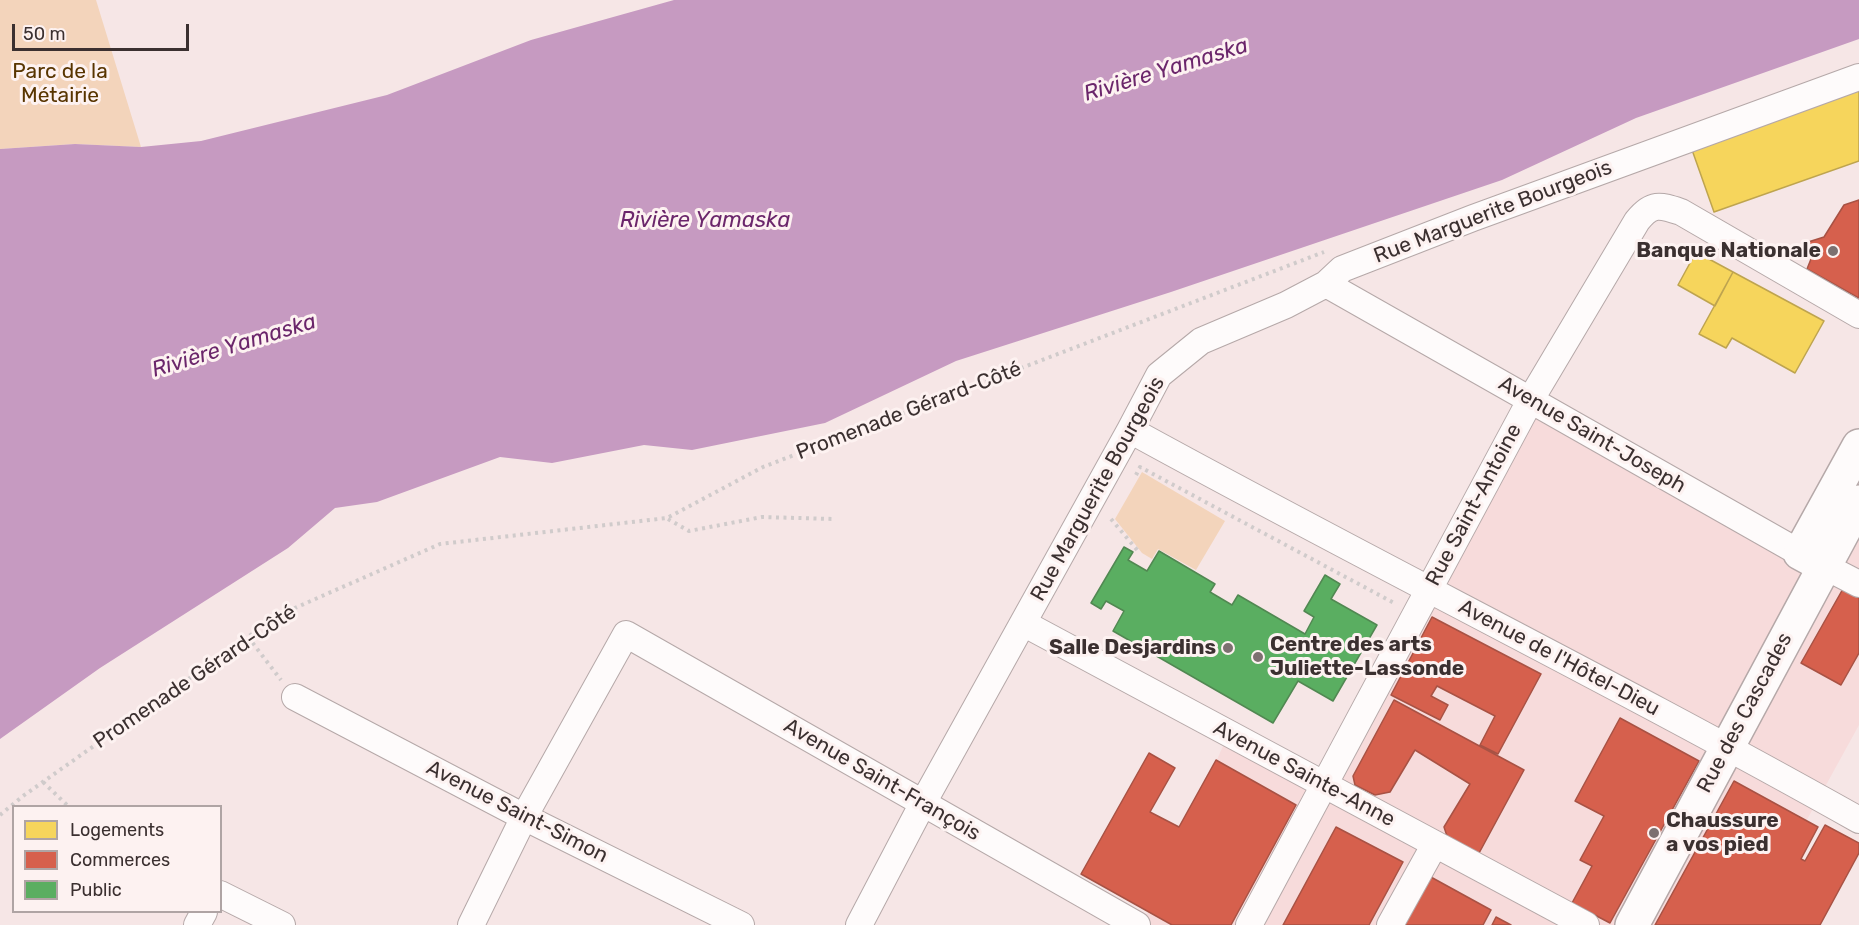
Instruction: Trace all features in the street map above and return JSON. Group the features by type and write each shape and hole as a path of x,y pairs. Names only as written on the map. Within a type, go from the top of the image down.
{"street":[{"name":"Rue Marguerite Bourgeois","path":"860,925 923,803 1131,430 1159,375 1201,341 1286,305 1326,284 1342,270 1473,218 1859,77"},
{"name":"Rue Saint-Antoine","path":"1249,925 1531,399 1637,221 1646,210 1661,205 1681,212 1859,315"},
{"name":"Avenue Saint-Joseph","path":"1326,284 1859,584"},
{"name":"Avenue de l'Hôtel-Dieu","path":"1131,430 1428,590 1728,746 1859,820"},
{"name":"Rue des Cascades","path":"1632,925 1728,746 1812,559 1843,502 1859,446"},
{"name":"Avenue Sainte-Anne","path":"1023,624 1586,925"},
{"name":"Avenue Saint-François","path":"524,817 626,634 1137,925"},
{"name":"Avenue Saint-Simon","path":"295,697 524,817 741,925"},
{"path":"471,925 524,817"},
{"path":"1390,925 1435,844"},
{"path":"222,895 282,925"}],"path":[{"name":"Promenade Gérard-Côté","path":"13,805 279,615 440,544 667,518 763,467 1326,251"},
{"path":"1134,478 1140,467 1415,615"},
{"path":"1105,528 1116,508"},
{"path":"667,518 689,531 762,517 833,519"},
{"path":"1111,519 1138,551"},
{"path":"248,637 275,673"},
{"path":"42,782 66,805"},
{"name":"Promenade Gérard-Côté","path":"0,815 12,806"}],"shaded area":[{"path":"1531,399 1799,553 1859,446 1859,725 1749,925 1142,925 1229,733 1324,784"}],"green space":[{"name":"Parc de la Métairie","path":"0,0 96,0 141,147 75,144 0,149"},
{"path":"1142,472 1225,521 1196,570 1158,549 1152,559 1142,553 1115,519"}],"water":[{"name":"Rivière Yamaska","path":"674,0 1859,0 1859,39 1636,118 1502,180 1171,292 956,361 825,423 692,450 644,445 552,463 500,457 377,502 335,508 288,548 100,668 0,739 0,149 75,144 141,147 201,141 387,95 531,40"}],"building: Logements":[{"path":"1859,88 1859,161 1714,212 1691,147"},
{"path":"1696,252 1733,272 1715,306 1678,285"},
{"path":"1733,272 1824,321 1795,373 1732,338 1726,348 1699,334"}],"building: Commerces":[{"name":"Banque Nationale","path":"1859,200 1859,298 1807,269 1811,259 1805,243 1824,237 1844,205"},
{"path":"1844,587 1859,595 1859,653 1841,685 1801,663"},
{"path":"1432,617 1541,674 1498,754 1480,745 1495,716 1437,686 1431,696 1448,705 1440,720 1391,695"},
{"path":"1394,700 1524,770 1478,855 1448,839 1444,827 1470,784 1415,750 1390,792 1375,795 1355,785 1353,776"},
{"path":"1620,718 1699,761 1610,923 1572,903 1592,866 1580,860 1604,816 1575,801"},
{"path":"1149,753 1175,768 1150,812 1179,827 1216,760 1296,805 1231,925 1172,925 1081,874"},
{"path":"1734,781 1818,827 1801,859 1805,861 1825,825 1859,843 1859,853 1820,925 1655,925"},
{"path":"1336,827 1403,862 1369,925 1283,925"},
{"path":"1429,876 1491,910 1483,925 1406,925 1404,921"},
{"path":"1496,917 1511,925 1492,925"}],"building: Public":[{"name":"Centre des arts Juliette-Lassonde","path":"1124,547 1133,552 1128,560 1147,571 1159,551 1215,584 1210,592 1232,605 1238,595 1305,634 1314,617 1304,611 1325,575 1340,584 1331,599 1377,625 1333,701 1298,681 1273,723 1113,631 1124,611 1106,601 1101,609 1091,603"}],"place":[{"name":"Banque Nationale","path":"1833,251"},
{"name":"Salle Desjardins","path":"1228,648"},
{"name":"Centre des arts Juliette-Lassonde","path":"1258,657"},
{"name":"Chaussure a vos pied","path":"1654,833"}]}
